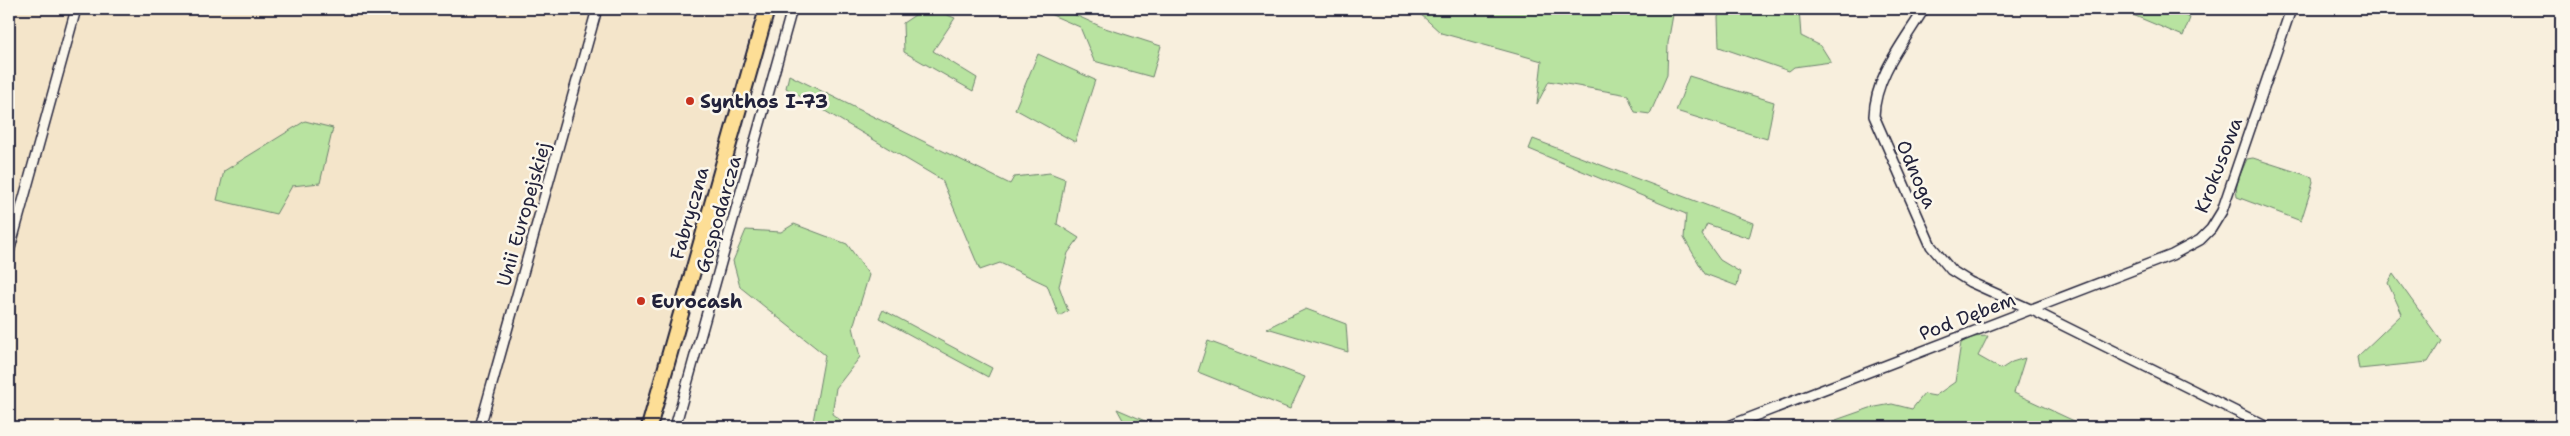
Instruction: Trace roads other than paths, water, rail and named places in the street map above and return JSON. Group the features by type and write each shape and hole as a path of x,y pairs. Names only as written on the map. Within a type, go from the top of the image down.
{"main road":[{"name":"Fabryczna","path":"649,427 767,9"}],"street":[{"path":"9,252 76,9"},
{"name":"Unii Europejskiej","path":"480,427 597,9"},
{"name":"Gospodarcza","path":"675,427 792,9"},
{"name":"Odnoga","path":"1924,9 1883,78 1874,101 1874,116 1931,246 1940,258 1951,270 1970,282 2030,309"},
{"name":"Krokusowa","path":"2030,309 2172,255 2200,240 2212,229 2227,199 2291,9"},
{"name":"Pod Dębem","path":"1726,427 2030,309 2267,427"}],"place":[{"name":"Synthos I-73","path":"690,101"},
{"name":"Eurocash","path":"641,301"}]}
